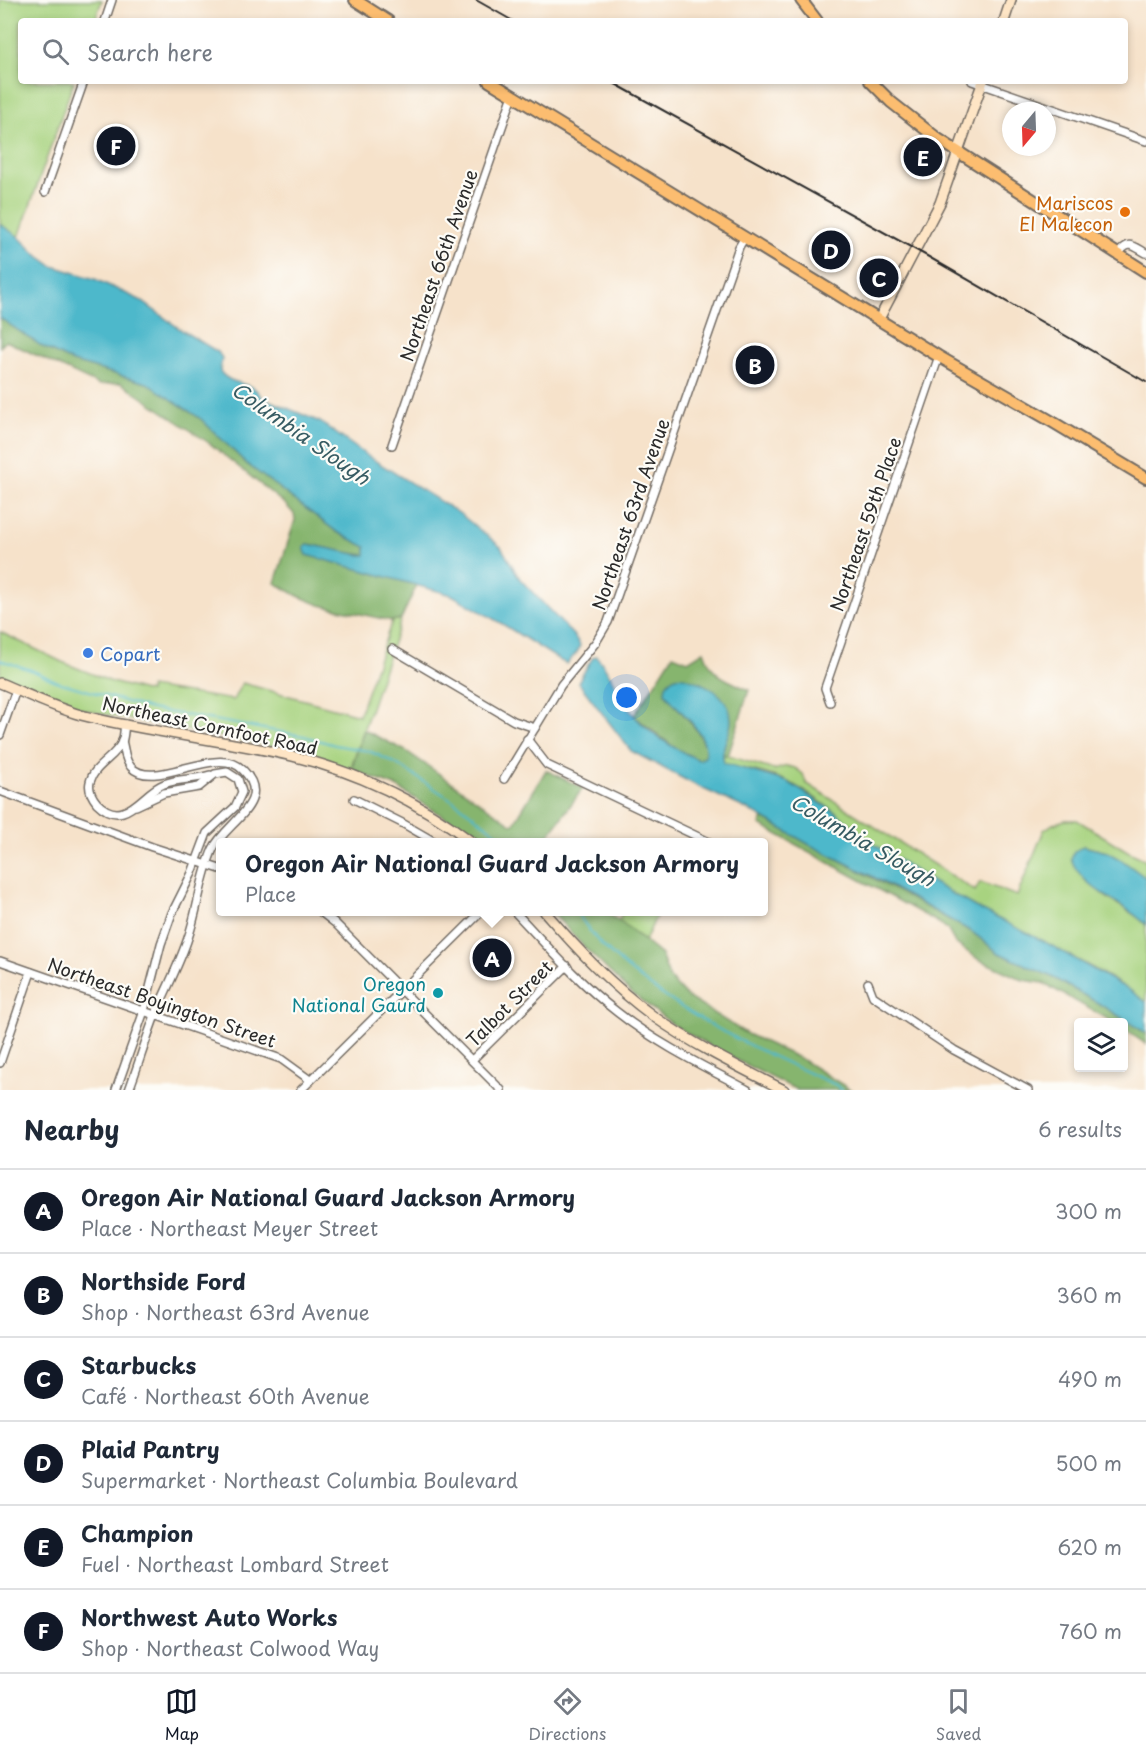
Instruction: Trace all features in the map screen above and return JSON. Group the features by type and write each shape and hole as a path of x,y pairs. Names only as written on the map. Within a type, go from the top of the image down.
{"main road":[{"path":"355,0 383,18"},
{"path":"801,0 815,18"},
{"path":"494,84 939,357 1146,478"},
{"path":"873,84 909,117 959,152 1146,272"}],"street":[{"path":"106,18 112,0"},
{"path":"1005,18 1011,0"},
{"path":"45,192 83,84"},
{"path":"879,319 936,212 983,84"},
{"path":"986,84 1146,141"},
{"name":"Northeast 66th Avenue","path":"392,445 513,95"},
{"name":"Northeast 63rd Avenue","path":"504,779 561,685 596,642 608,622 739,247 745,237"},
{"path":"1118,254 1124,245 1128,244 1146,253"},
{"name":"Northeast 59th Place","path":"830,702 825,688 939,357"},
{"path":"392,649 514,721 535,728"},
{"name":"Northeast Cornfoot Road","path":"0,683 65,710 282,754 326,766 404,799 465,838"},
{"path":"0,735 16,690"},
{"path":"0,709 8,712"},
{"path":"125,724 122,741 126,760 131,767 146,775 204,764 230,762 239,766 251,780 253,796 250,806 220,838"},
{"path":"527,739 547,765 699,838"},
{"path":"116,1090 144,1011 164,934 207,833 235,807 242,792 238,779 227,772 164,784 125,812 105,809 92,796 90,789 93,775 122,741"},
{"path":"0,790 216,868"},
{"path":"354,799 427,838"},
{"path":"129,1090 155,1015 187,942 207,865 216,847"},
{"path":"326,916 501,1090"},
{"path":"301,1090 477,916"},
{"path":"519,916 618,1014 668,1046 748,1090"},
{"path":"549,916 592,964 651,1014 703,1048 784,1090"},
{"name":"Northeast Boyington Street","path":"0,961 281,1059 310,1080"},
{"name":"Talbot Street","path":"472,1060 567,966"},
{"path":"0,1063 31,972"},
{"path":"868,982 873,996 954,1050 1028,1090"}],"green space":[{"path":"0,0 102,0 96,18 18,18 18,84 73,84 19,237 0,224"},
{"path":"0,318 43,347 73,362 147,383 201,419 247,464 337,532 366,546 366,555 308,544 382,574 417,585 401,619 392,621 320,605 275,583 295,520 294,514 286,505 209,443 121,383 99,385 6,341 0,347"},
{"path":"401,619 350,770 285,749 78,708 0,677 0,632 62,662 112,682 149,692 150,687 233,700 242,683 359,715 392,621"},
{"path":"704,651 711,667 716,672 749,690 728,756 722,754 725,744 665,692 702,740 705,757 699,760 679,751 634,716 673,655 688,661"},
{"path":"364,730 406,751 513,825 546,770 583,788 547,838 475,838 395,786 351,770"},
{"path":"722,754 774,770 787,766 795,768 803,774 806,783 975,891 980,882 1017,896 1044,830 1065,820 1077,820 1146,860 1146,878 1107,852 1083,846 1084,879 1106,897 1141,919 1146,925 1146,1002 1084,963 997,919 922,876 883,851 801,789 774,776 724,764"},
{"path":"763,818 972,932 999,953 1050,976 1122,1018 1106,1018 1043,983 1023,980 978,959 955,943 947,929 939,923 760,825"},
{"path":"556,916 612,916 661,955 670,979 687,997 747,1034 801,1059 851,1090 797,1090 724,1054 675,1026 631,993"},
{"path":"621,916 656,916 645,941 619,920"},
{"path":"1128,1022 1146,1033 1146,1044 1128,1032"}],"water":[{"path":"0,224 53,266 95,279 140,300 183,331 218,352 222,358 220,371 224,376 253,388 261,397 320,422 369,457 459,513 501,547 520,579 575,637 580,645 578,651 567,664 452,595 307,555 304,548 308,544 360,555 366,555 366,547 337,532 247,464 201,419 147,383 73,362 43,347 0,318"},
{"path":"596,656 601,661 623,700 646,728 666,743 699,760 705,757 703,741 693,725 665,692 666,685 674,678 683,677 714,690 726,702 731,718 723,749 724,763 788,782 838,814 872,843 934,883 1131,991 1146,1002 1146,1033 1128,1022 1128,1018 1122,1018 1050,976 999,953 972,932 868,874 810,845 751,811 631,751 578,682 593,657"},
{"path":"1083,846 1107,852 1146,878 1146,925 1137,916 1095,888 1077,871 1071,859 1074,852"}],"waterway":[{"name":"Columbia Slough","path":"0,660 58,682 151,709 304,736 369,751 395,763 461,806 503,838"},
{"name":"Columbia Slough","path":"579,916 598,940 627,967 682,1008 742,1042 836,1085 842,1090"}],"railway":[{"path":"476,0 508,18"},
{"path":"615,84 927,256 1146,382"}],"place":[{"name":"Northwest Auto Works","path":"116,146"},
{"name":"Champion","path":"923,157"},
{"name":"Mariscos El Malecon","path":"1125,212"},
{"name":"Plaid Pantry","path":"831,250"},
{"name":"Starbucks","path":"879,278"},
{"name":"Northside Ford","path":"755,365"},
{"name":"Copart","path":"88,653"},
{"name":"Oregon Air National Guard Jackson Armory","path":"492,958"},
{"name":"Oregon National Gaurd","path":"438,993"}]}
